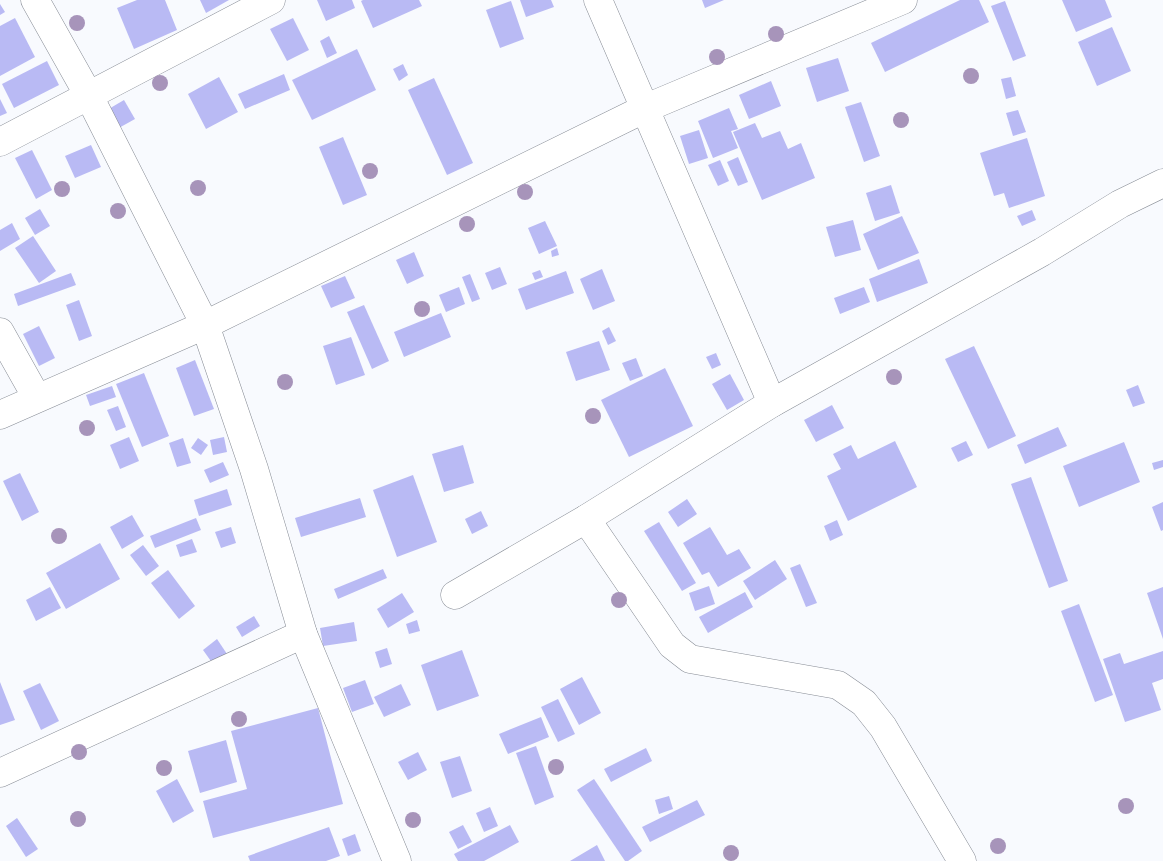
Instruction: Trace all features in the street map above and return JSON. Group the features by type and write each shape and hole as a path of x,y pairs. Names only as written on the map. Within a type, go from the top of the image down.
{"street":[{"path":"35,0 89,96 205,325 254,469 303,634 397,861"},
{"path":"0,142 271,0"},
{"path":"598,0 772,403"},
{"path":"0,415 205,325 646,108 903,0"},
{"path":"455,595 586,519 772,403 1042,252 1120,204 1163,183"},
{"path":"0,332 37,398"},
{"path":"586,519 672,644 690,659 838,685 864,702 884,727 962,861"},
{"path":"0,773 303,634"}],"building":[{"path":"137,0 165,0 177,30 134,49 117,8"},
{"path":"200,0 229,0 206,13"},
{"path":"317,0 352,0 355,8 326,21"},
{"path":"419,0 422,6 373,28 361,1"},
{"path":"520,0 551,0 554,7 526,17"},
{"path":"702,0 724,0 705,8"},
{"path":"960,0 979,0 989,22 885,72 871,43"},
{"path":"1062,0 1105,0 1112,17 1076,32"},
{"path":"511,1 524,39 500,48 486,10"},
{"path":"1005,1 1026,56 1013,61 991,6"},
{"path":"0,4 5,12 0,15"},
{"path":"15,18 35,57 0,76 0,26"},
{"path":"293,18 309,50 287,61 270,29"},
{"path":"1112,27 1131,71 1097,86 1078,42"},
{"path":"329,36 337,53 327,58 320,41"},
{"path":"357,49 376,90 312,120 292,80"},
{"path":"838,58 849,91 817,102 806,68"},
{"path":"47,61 59,85 14,108 2,84"},
{"path":"403,64 408,75 399,81 393,69"},
{"path":"284,74 290,90 245,109 238,94"},
{"path":"219,77 238,112 206,129 188,94"},
{"path":"1011,77 1016,96 1006,99 1001,79"},
{"path":"434,78 473,163 447,175 408,90"},
{"path":"771,81 781,106 749,119 739,95"},
{"path":"0,99 7,113 0,116"},
{"path":"124,100 135,119 117,129 107,110"},
{"path":"861,102 880,156 864,162 845,107"},
{"path":"729,108 738,129 731,131 738,148 713,158 698,121"},
{"path":"1018,110 1026,132 1013,136 1006,113"},
{"path":"755,123 762,138 780,131 788,149 801,143 815,178 762,200 733,132"},
{"path":"699,130 708,158 689,164 680,136"},
{"path":"343,137 367,195 343,205 319,147"},
{"path":"1027,138 1045,196 1009,208 1004,193 994,196 980,153"},
{"path":"91,145 101,167 75,178 65,156"},
{"path":"32,150 52,190 36,199 15,158"},
{"path":"738,157 748,182 738,186 727,162"},
{"path":"720,160 729,181 718,186 708,165"},
{"path":"891,185 900,213 875,221 866,193"},
{"path":"40,209 50,226 35,235 25,218"},
{"path":"1032,210 1036,220 1022,226 1017,216"},
{"path":"902,216 919,253 878,270 863,234"},
{"path":"853,220 861,250 835,257 826,227"},
{"path":"545,221 557,246 539,254 528,228"},
{"path":"12,223 20,239 0,251 0,230"},
{"path":"33,236 56,271 39,283 15,248"},
{"path":"557,248 559,255 552,257 551,251"},
{"path":"414,252 424,276 407,284 396,260"},
{"path":"919,259 928,283 877,302 869,279"},
{"path":"500,267 507,284 492,290 485,273"},
{"path":"602,269 615,301 593,310 580,279"},
{"path":"540,270 543,277 535,280 532,273"},
{"path":"566,271 574,293 526,310 518,289"},
{"path":"71,273 76,285 18,306 14,294"},
{"path":"470,274 480,299 472,302 462,277"},
{"path":"345,276 355,298 331,308 321,286"},
{"path":"459,287 465,304 446,312 439,295"},
{"path":"864,287 870,302 840,314 834,298"},
{"path":"79,300 92,336 79,341 66,305"},
{"path":"364,305 389,361 372,369 347,312"},
{"path":"441,313 451,337 404,357 394,332"},
{"path":"39,326 55,358 39,366 23,334"},
{"path":"609,327 616,341 608,345 602,331"},
{"path":"351,337 365,375 336,385 323,346"},
{"path":"599,341 610,370 576,381 566,352"},
{"path":"974,346 1016,436 988,449 945,359"},
{"path":"716,353 721,365 712,369 706,357"},
{"path":"636,358 643,376 630,381 622,363"},
{"path":"195,360 214,409 194,416 176,368"},
{"path":"665,368 693,426 629,457 601,400"},
{"path":"144,373 169,436 142,447 116,384"},
{"path":"730,374 744,400 727,410 712,384"},
{"path":"1138,385 1145,403 1133,407 1126,390"},
{"path":"112,386 116,397 90,406 86,395"},
{"path":"832,405 844,428 816,442 804,420"},
{"path":"118,406 126,427 116,431 107,410"},
{"path":"1058,427 1067,446 1025,464 1017,445"},
{"path":"129,437 139,461 120,469 110,445"},
{"path":"224,437 227,452 213,455 210,440"},
{"path":"183,438 191,463 177,467 169,443"},
{"path":"198,438 208,445 201,455 191,448"},
{"path":"895,441 917,487 848,521 827,476 841,469 833,454 851,445 858,459"},
{"path":"966,441 973,455 958,462 951,448"},
{"path":"1124,442 1140,482 1079,507 1063,466"},
{"path":"463,445 474,483 444,492 432,454"},
{"path":"1163,460 1163,467 1154,470 1152,463"},
{"path":"223,462 229,475 210,483 204,470"},
{"path":"20,473 39,512 22,521 3,481"},
{"path":"413,475 437,542 397,557 373,490"},
{"path":"1031,477 1068,581 1049,588 1011,484"},
{"path":"227,489 232,505 199,516 194,500"},
{"path":"360,498 366,517 301,537 295,518"},
{"path":"687,499 697,514 678,527 668,512"},
{"path":"1163,502 1163,530 1161,531 1152,507"},
{"path":"481,511 488,526 472,534 465,519"},
{"path":"132,515 144,536 122,549 110,527"},
{"path":"196,518 201,530 155,548 150,536"},
{"path":"837,520 843,535 830,541 824,526"},
{"path":"659,522 696,583 682,591 644,531"},
{"path":"231,527 236,543 221,548 215,532"},
{"path":"710,527 727,555 739,549 751,568 718,587 709,572 702,575 683,543"},
{"path":"192,539 197,552 180,557 176,545"},
{"path":"100,543 120,579 66,609 46,573"},
{"path":"143,545 159,566 146,576 130,555"},
{"path":"775,560 787,579 755,600 743,581"},
{"path":"800,564 817,603 806,607 790,568"},
{"path":"383,569 387,578 338,599 334,589"},
{"path":"168,570 195,606 179,619 151,583"},
{"path":"709,586 715,604 695,611 689,593"},
{"path":"50,587 61,608 36,621 26,600"},
{"path":"1163,587 1163,639 1147,593"},
{"path":"745,592 753,607 708,633 699,617"},
{"path":"402,593 414,612 388,628 377,609"},
{"path":"1079,604 1113,695 1095,702 1061,611"},
{"path":"254,616 260,626 242,637 236,627"},
{"path":"417,620 420,631 409,634 406,624"},
{"path":"354,622 357,641 323,646 320,628"},
{"path":"217,639 227,654 213,664 203,650"},
{"path":"387,648 392,664 380,668 375,652"},
{"path":"462,650 479,696 437,711 421,665"},
{"path":"1163,651 1163,679 1152,683 1161,710 1125,722 1103,659 1120,653 1124,664"},
{"path":"582,677 601,713 579,725 560,689"},
{"path":"365,680 374,704 352,712 343,688"},
{"path":"0,682 15,720 0,725"},
{"path":"40,683 59,721 41,730 23,691"},
{"path":"401,684 411,705 384,717 374,697"},
{"path":"558,699 575,734 558,742 541,707"},
{"path":"318,708 343,804 213,838 203,801 247,789 231,731"},
{"path":"541,717 549,737 508,754 499,734"},
{"path":"226,740 237,782 200,793 188,751"},
{"path":"536,746 554,797 535,805 516,753"},
{"path":"646,748 652,761 611,782 604,769"},
{"path":"418,752 427,770 408,780 398,762"},
{"path":"460,756 472,791 452,798 440,762"},
{"path":"177,779 194,811 173,823 156,791"},
{"path":"594,779 642,851 628,861 625,861 577,790"},
{"path":"669,796 673,809 659,814 655,800"},
{"path":"697,800 705,815 650,842 642,827"},
{"path":"490,807 498,826 484,832 476,813"},
{"path":"17,818 38,849 26,857 6,826"},
{"path":"463,825 472,842 458,849 449,832"},
{"path":"510,825 519,842 484,861 458,861 454,854"},
{"path":"329,827 340,856 326,861 250,861 248,856"},
{"path":"355,834 361,851 348,856 342,839"},
{"path":"597,845 605,861 570,861"}]}
